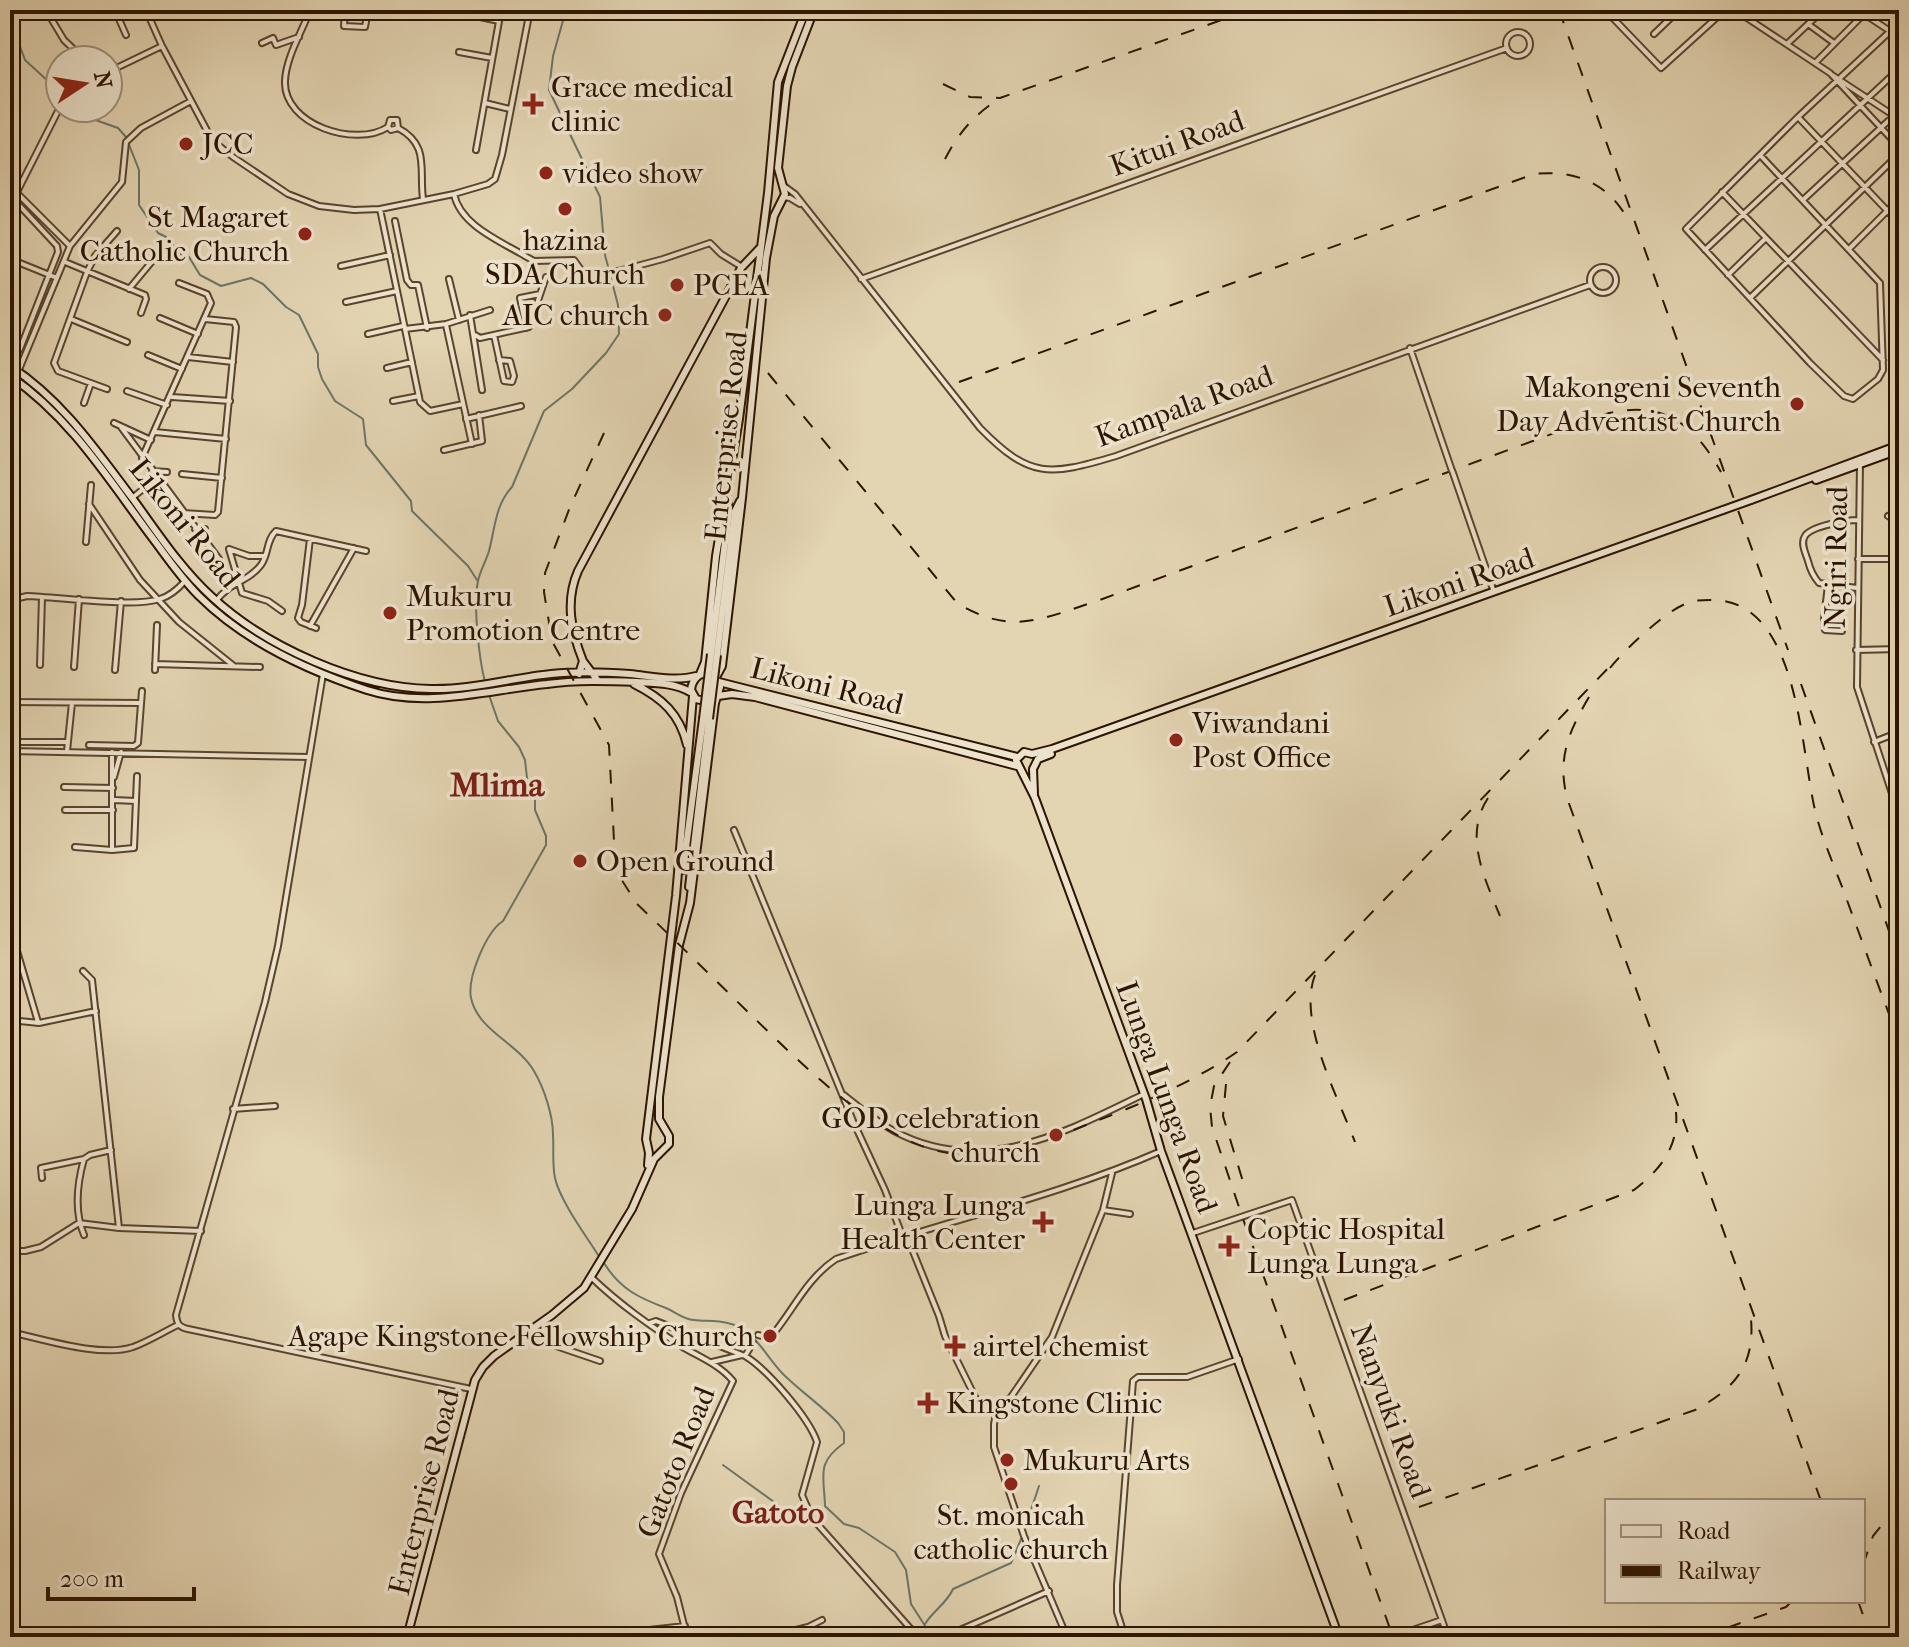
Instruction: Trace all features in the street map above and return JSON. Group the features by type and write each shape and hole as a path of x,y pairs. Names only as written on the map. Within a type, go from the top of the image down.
{"main road":[{"name":"Enterprise Road","path":"698,675 705,662 716,556 739,419 768,190 778,82 806,10"},
{"name":"Enterprise Road","path":"717,680 722,666 742,498 766,258 784,185 778,168 787,86 814,10"},
{"path":"782,198 772,199 768,190 775,182 784,185"},
{"name":"Enterprise Road","path":"598,681 583,661 571,620 573,583 602,523 742,267 760,248"},
{"name":"Likoni Road","path":"10,366 75,423 191,575 216,601 276,642 345,673 412,688 452,688 580,671 683,678 698,675"},
{"path":"12,378 18,372"},
{"name":"Likoni Road","path":"12,378 70,428 185,581 235,626 273,650 323,674 370,691 435,699 579,681 631,682 682,688 693,695"},
{"name":"Likoni Road","path":"1752,501 1899,448"},
{"name":"Likoni Road","path":"1034,766 1038,759 1067,747 1899,448"},
{"path":"676,896 681,883 729,510 726,493"},
{"path":"690,903 689,876 735,511 742,498"},
{"name":"Likoni Road","path":"1032,754 1724,511"},
{"path":"579,681 583,661"},
{"path":"647,1173 648,1133 689,757 691,686 698,675 707,673 717,680 717,696 690,903 679,945 663,1065 658,1115 663,1130"},
{"path":"682,688 685,684 683,678"},
{"name":"Likoni Road","path":"717,680 1017,757"},
{"path":"631,682 656,696 671,710 681,725 689,757"},
{"path":"693,695 705,702 732,694 755,697 1027,772 1034,766 1032,754 1024,752 1017,757 1019,768"},
{"name":"Lunga Lunga Road","path":"1034,766 1035,798"},
{"name":"Lunga Lunga Road","path":"1019,768 1035,798 1144,1094 1161,1151 1339,1637"},
{"path":"647,1173 670,1141 668,1133 663,1130 655,1128 648,1133"},
{"path":"648,1147 661,1151"},
{"name":"Enterprise Road","path":"407,1637 472,1390 483,1367 512,1341 572,1299 591,1277 632,1209 647,1173"}],"street":[{"path":"46,10 68,44"},
{"path":"115,10 126,35"},
{"path":"146,10 212,140 288,194 327,208 354,210 380,209 454,194 488,184 497,176 530,10"},
{"path":"310,10 285,80 290,100 298,110 330,132 364,135 388,127 411,134 418,143 423,200"},
{"path":"345,10 344,25 359,28 365,27 368,10"},
{"path":"476,150 501,10"},
{"path":"1654,34 1679,10"},
{"path":"1610,15 1661,68 1725,10"},
{"path":"1735,10 1830,73 1899,147"},
{"path":"1786,44 1823,10"},
{"path":"1815,63 1863,11 1899,37"},
{"path":"461,13 499,21"},
{"path":"1760,155 1881,286 1882,375 1856,397 1844,396 1686,229 1722,192 1798,117 1899,23"},
{"path":"1808,24 1834,43"},
{"path":"1514,33 1522,33 1529,40 1528,51 1521,56 1511,54 1507,48 1507,40 1514,33"},
{"path":"262,43 273,38 276,45 299,37"},
{"path":"124,64 162,46"},
{"name":"Kitui Road","path":"861,279 1507,48"},
{"path":"459,52 492,58"},
{"path":"1705,250 1899,69"},
{"path":"1838,80 1896,117"},
{"path":"18,372 70,246 122,182 124,145 131,136 191,101"},
{"path":"485,103 511,109"},
{"path":"1804,200 1899,111"},
{"path":"1798,117 1899,223"},
{"path":"388,127 393,119 397,120 398,128"},
{"path":"17,192 51,124"},
{"path":"1750,298 1899,154"},
{"name":"Kampala Road","path":"784,185 980,428 1011,457 1047,470 1070,469 1116,456 1590,285"},
{"path":"10,186 70,246"},
{"path":"1722,192 1883,360"},
{"path":"454,194 464,216 525,256 534,261 576,261 584,274 618,271 710,243 742,267"},
{"path":"782,198 793,199 805,208"},
{"path":"1849,249 1899,199"},
{"path":"10,219 19,205 57,246 58,252 20,349 10,348"},
{"path":"380,209 422,405 430,411 463,404"},
{"path":"395,221 405,272 409,284 418,285 427,328"},
{"path":"107,389 58,371 54,363 87,272 117,231"},
{"path":"1728,275 1766,238"},
{"path":"129,289 159,253"},
{"path":"341,266 390,255"},
{"path":"10,259 57,278"},
{"path":"64,262 146,296 141,313"},
{"path":"1607,267 1614,273 1616,282 1611,290 1602,293 1590,285 1591,275 1598,268 1607,267"},
{"path":"394,274 405,272"},
{"path":"475,335 479,338 526,328 532,322 546,277"},
{"path":"449,279 459,320"},
{"path":"142,458 211,303 209,296 179,283"},
{"path":"346,302 397,291"},
{"path":"526,328 520,298 540,294"},
{"path":"368,334 427,328 490,310"},
{"path":"470,315 482,390"},
{"path":"160,318 198,334"},
{"path":"71,319 127,342"},
{"path":"183,513 217,514 222,478 235,324 205,319"},
{"path":"446,324 472,444"},
{"path":"494,335 499,360 504,381 512,382 514,376 510,361 499,360"},
{"path":"1410,348 1494,592"},
{"path":"148,355 182,369"},
{"path":"188,357 233,362"},
{"path":"387,368 412,362"},
{"path":"84,403 91,383"},
{"path":"127,391 167,405"},
{"path":"393,401 419,396"},
{"path":"171,397 230,401"},
{"path":"466,419 521,406"},
{"path":"444,450 472,444 483,438 479,415"},
{"path":"114,423 151,440"},
{"path":"121,427 219,559"},
{"path":"155,432 226,439"},
{"name":"Ngiri Road","path":"1860,464 1858,692 1899,815"},
{"path":"152,471 167,472"},
{"path":"182,474 222,478"},
{"path":"132,498 157,478"},
{"path":"86,542 91,485"},
{"path":"89,504 130,562 135,574 158,600 179,622 234,666"},
{"path":"1888,516 1899,523"},
{"path":"1857,588 1819,583 1811,571 1803,543 1810,532 1835,523 1858,520"},
{"path":"195,529 205,529"},
{"path":"216,601 228,587 255,572 276,531 366,551"},
{"path":"310,539 298,618 313,627 354,548"},
{"path":"266,555 249,556 229,549 244,595 268,601 282,611"},
{"path":"1858,559 1899,559"},
{"path":"10,609 19,598 158,600 177,590 185,581"},
{"path":"1828,585 1825,630 1842,631"},
{"path":"40,665 42,597"},
{"path":"74,667 79,599"},
{"path":"115,670 121,601"},
{"path":"157,625 155,667 260,667"},
{"path":"1856,650 1899,649"},
{"path":"178,1325 176,1315 278,946 323,674"},
{"path":"89,745 136,745 142,691"},
{"path":"10,702 141,703"},
{"path":"71,751 72,703"},
{"path":"1874,742 1899,732"},
{"path":"10,742 69,740"},
{"path":"10,751 309,757"},
{"path":"112,752 112,850"},
{"path":"113,779 121,752"},
{"path":"75,847 134,848 137,776"},
{"path":"64,787 113,788"},
{"path":"113,800 136,801"},
{"path":"65,810 113,810"},
{"path":"734,830 903,1238"},
{"path":"17,951 39,1023"},
{"path":"83,971 92,978 119,1228"},
{"path":"10,1020 39,1023 96,1011"},
{"path":"843,1095 886,1126 919,1142 983,1152 1031,1144 1144,1094"},
{"path":"233,1109 275,1106"},
{"path":"42,1178 41,1168 111,1150"},
{"path":"758,1335 767,1340 770,1338 800,1294 836,1259 1046,1196 1112,1173 1161,1151"},
{"path":"84,1159 78,1195 79,1223 84,1235"},
{"path":"1067,1637 1023,1533 994,1447 994,1424 997,1409 1011,1397 1052,1337 1103,1210 1112,1173"},
{"name":"Nanyuki Road","path":"1193,1233 1292,1200 1448,1637"},
{"path":"1103,1210 1130,1214"},
{"path":"10,1251 41,1247 79,1223 201,1231"},
{"path":"910,1236 908,1239 945,1336 972,1395 979,1405 997,1409"},
{"name":"Gatoto Road","path":"591,1277 635,1316 692,1353 712,1362 733,1383 678,1498 659,1554 677,1597 687,1637"},
{"path":"650,1323 656,1321 744,1355 765,1371 815,1433 817,1442 802,1495 812,1518 918,1637"},
{"path":"10,1332 100,1349 119,1349 131,1347 178,1325 472,1390"},
{"path":"528,1332 556,1346 600,1361"},
{"path":"712,1362 739,1358 753,1343"},
{"path":"1125,1637 1117,1601 1134,1379 1187,1377 1239,1359"},
{"path":"953,1633 1049,1591"},
{"path":"768,1637 808,1627 822,1620"},
{"path":"1392,1637 1442,1620"},
{"path":"639,1637 649,1630 685,1626"}],"waterway":[{"path":"485,682 476,603 479,577 499,509 512,487 544,411 572,389 606,353 619,334 618,305 605,255 600,197 549,90 553,56 566,10"},
{"path":"10,19 25,60 44,77"},
{"path":"107,124 118,128 126,137 139,170 139,205 158,233 166,237 181,255 189,257 200,275 221,286 251,278 263,284 286,307 299,315 318,354 322,379 335,401 363,419 366,445 411,501 412,511 468,566 477,580"},
{"path":"489,695 498,721 519,747 525,760 546,845 503,921 484,945 472,979 471,998 482,1019 527,1061 538,1078 551,1119 558,1187 600,1258"},
{"path":"604,1263 624,1286 647,1300 686,1318 728,1323 747,1332 783,1374 838,1423 844,1432 844,1443 825,1464 825,1506 844,1524 859,1528 895,1552 906,1570 911,1604 931,1635 939,1637"},
{"path":"723,1465 781,1507"},
{"path":"1024,1531 1039,1486"},
{"path":"925,1624 953,1589 1011,1563 1022,1537"}],"railway":[{"path":"943,84 970,97 1000,98 1250,10"},
{"path":"1559,10 1788,650"},
{"path":"945,159 968,125 1000,98"},
{"path":"959,382 1534,174 1562,174 1587,180 1608,194 1626,216"},
{"path":"768,373 957,603 976,613 1010,622 1042,618 1097,601 1609,413 1646,410 1676,420 1700,441 1721,472"},
{"path":"604,433 570,507 545,573 544,592 552,641 609,745 615,860 623,882 637,904 818,1078 872,1120 928,1148 974,1155 1008,1151 1042,1142 1166,1092 1237,1052 1616,660"},
{"path":"1610,668 1655,624 1690,602 1713,600 1742,607 1764,626 1781,654 1792,687 1820,827 1899,1040"},
{"path":"1801,684 1899,959"},
{"path":"1589,697 1564,757 1567,798 1820,1499"},
{"path":"1488,798 1477,827 1477,842 1483,872 1500,916"},
{"path":"1315,975 1311,994 1315,1036 1355,1142"},
{"path":"1230,1062 1214,1086 1210,1107 1212,1127 1393,1637"},
{"path":"1226,1084 1223,1116 1244,1185"},
{"path":"1344,1300 1634,1190 1666,1157 1674,1136 1676,1112"},
{"path":"1419,1507 1695,1410 1721,1394 1739,1374 1749,1350 1751,1319"},
{"path":"1865,1559 1873,1536 1899,1504"},
{"path":"1701,1637 1790,1603"},
{"path":"1859,1603 1871,1637"}],"place":[{"name":"Grace medical clinic","path":"533,104"},
{"name":"JCC","path":"186,144"},
{"name":"video show","path":"546,173"},
{"name":"hazina SDA Church","path":"565,209"},
{"name":"St Magaret Catholic Church","path":"305,234"},
{"name":"PCEA","path":"677,285"},
{"name":"AIC church","path":"665,315"},
{"name":"Makongeni Seventh Day Adventist Church","path":"1797,404"},
{"name":"Mukuru Promotion Centre","path":"390,613"},
{"name":"Viwandani Post Office","path":"1176,740"},
{"name":"Open Ground","path":"580,861"},
{"name":"GOD celebration church","path":"1056,1135"},
{"name":"Lunga Lunga Health Center","path":"1043,1222"},
{"name":"Coptic Hospital Lunga Lunga","path":"1229,1246"},
{"name":"Agape Kingstone Fellowship Church","path":"770,1336"},
{"name":"airtel chemist","path":"955,1346"},
{"name":"Kingstone Clinic","path":"928,1403"},
{"name":"Mukuru Arts","path":"1007,1460"},
{"name":"St. monicah catholic church","path":"1011,1484"}],"district":[{"name":"Mlima","path":"497,784"},
{"name":"Gatoto","path":"778,1512"}]}
